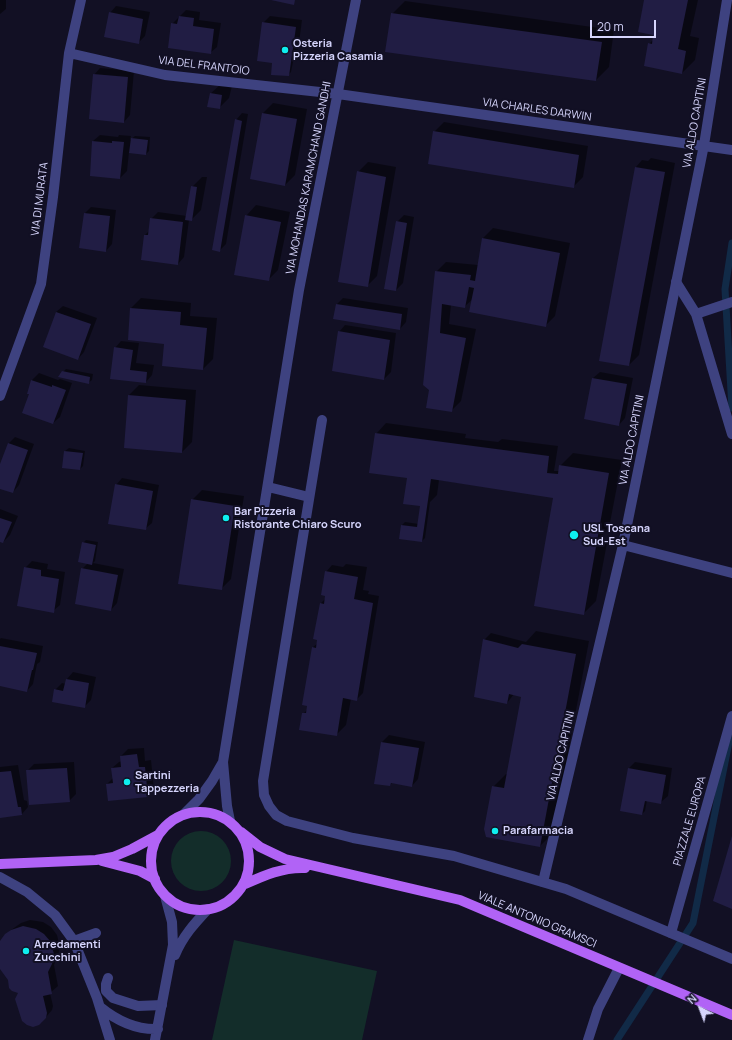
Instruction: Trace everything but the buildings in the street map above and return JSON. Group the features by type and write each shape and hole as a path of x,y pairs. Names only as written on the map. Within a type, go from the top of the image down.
{"main road":[{"name":"VIALE ANTONIO GRAMSCI","path":"0,864 96,860 112,857 132,849 158,835 169,823 183,815 199,811 215,814 230,821 260,847 285,859 460,900 732,1015"},
{"name":"VIALE ANTONIO GRAMSCI","path":"158,835 152,849 151,864 154,879 165,896 185,908 208,909 228,901 243,885 248,872 250,858 247,845 241,832"},
{"name":"VIALE ANTONIO GRAMSCI","path":"96,860 140,871 154,879"},
{"name":"VIALE ANTONIO GRAMSCI","path":"243,885 270,873 293,867 327,868"}],"street":[{"name":"VIA DI MURATA","path":"0,396 41,284 53,197 69,53 81,0"},
{"name":"VIA MOHANDAS KARAMCHAND GANDHI","path":"223,762 299,290 356,0"},
{"name":"VIA ALDO CAPITINI","path":"543,882 623,545 704,145 727,0"},
{"name":"VIA DEL FRANTOIO","path":"69,53 165,75 338,94"},
{"name":"VIA CHARLES DARWIN","path":"338,94 732,150"},
{"path":"676,282 696,314 732,434"},
{"path":"696,314 732,302"},
{"path":"322,420 263,781 264,795 269,806 276,815 287,821 353,838 454,856 566,889 732,959"},
{"path":"268,487 309,497"},
{"path":"623,545 732,573"},
{"name":"PIAZZALE EUROPA","path":"671,933 732,716"},
{"path":"183,815 199,799 223,762"},
{"path":"223,762 226,806 230,821"},
{"path":"0,877 27,892 56,915 74,941 100,1007 110,1040"},
{"path":"155,1040 173,945 172,922 165,896"},
{"path":"170,966 182,940 208,909"},
{"path":"74,941 96,933"},
{"path":"588,1040 598,1010 619,968"},
{"path":"108,978 106,991 113,998 138,1006 162,1005"},
{"path":"100,1007 123,1022 144,1028 158,1028"}],"green space":[{"path":"201,831 218,836 226,844 231,861 226,878 218,886 201,891 184,886 176,878 171,861 176,844 184,836"},
{"path":"234,940 377,971 362,1040 212,1040"}],"waterway":[{"path":"732,243 725,289 732,408"},
{"path":"617,1040 693,923 731,732"}],"place":[{"name":"Osteria Pizzeria Casamia","path":"285,50"},
{"name":"Bar Pizzeria Ristorante Chiaro Scuro","path":"226,518"},
{"name":"USL Toscana Sud-Est","path":"574,535"},
{"name":"Sartini Tappezzeria","path":"127,782"},
{"name":"Parafarmacia","path":"495,831"},
{"name":"Arredamenti Zucchini","path":"26,951"}]}
